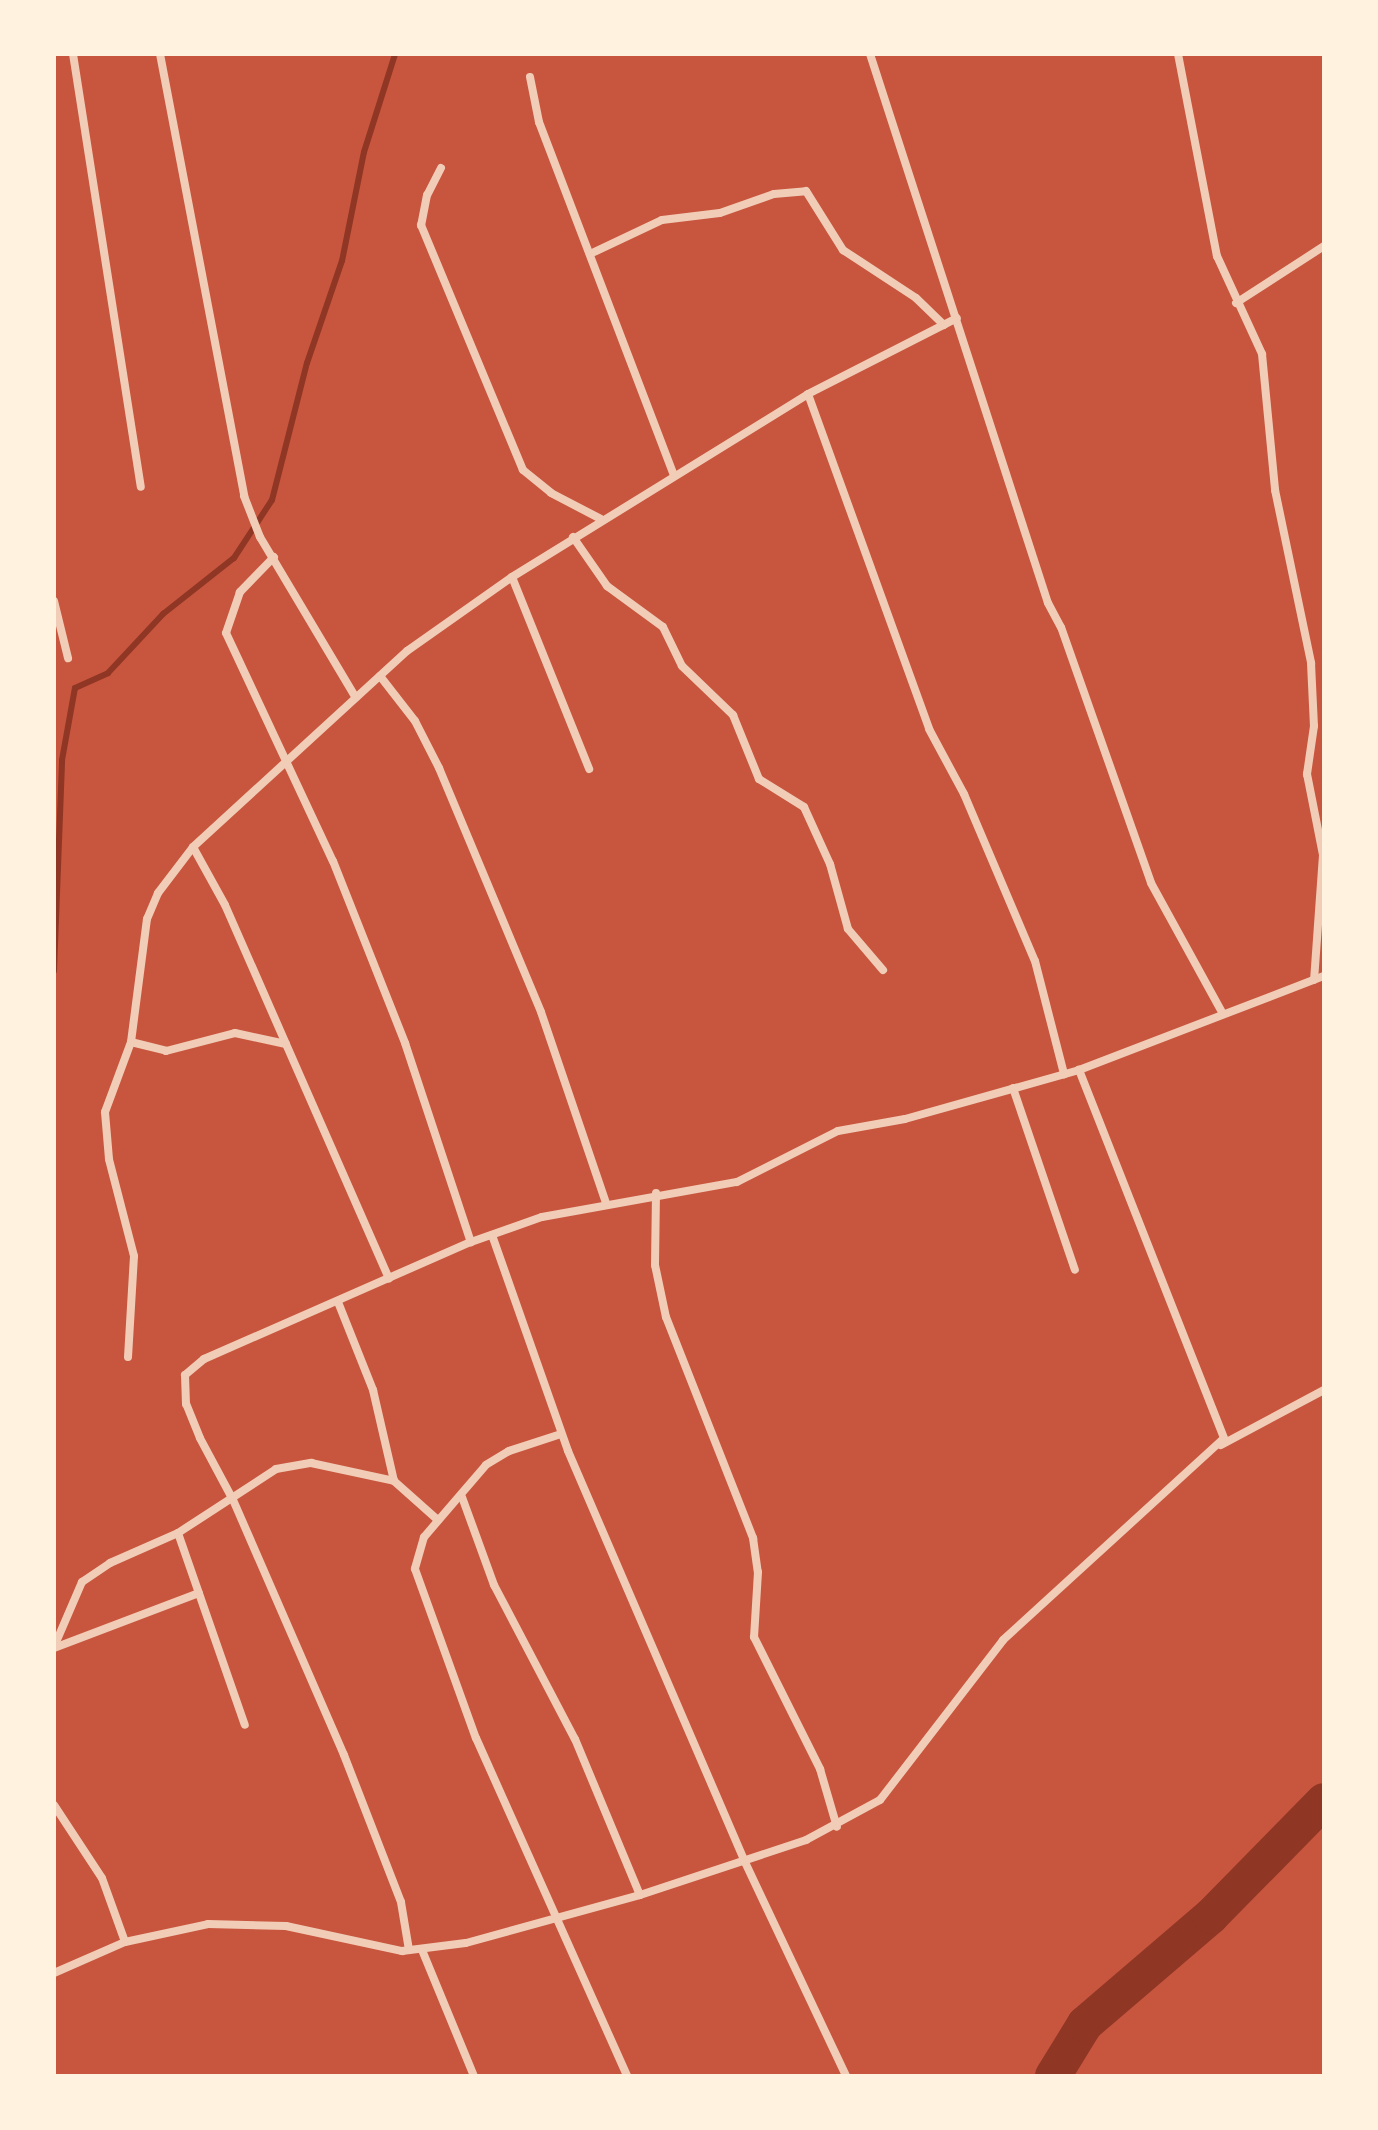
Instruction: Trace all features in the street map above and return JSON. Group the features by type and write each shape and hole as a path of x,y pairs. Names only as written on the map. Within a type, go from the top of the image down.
{"street":[{"path":"73,54 141,487"},
{"path":"160,54 244,496 274,557 356,698"},
{"path":"870,54 1048,603 1061,627 1151,883 1223,1014"},
{"path":"1178,54 1217,256 1262,354 1275,490 1311,663 1314,726 1307,774 1323,855 1314,980"},
{"path":"530,77 539,122 592,253 674,475"},
{"path":"441,168 427,195 421,225 523,470 551,493 601,519"},
{"path":"592,253 662,220 720,213 774,194 806,191 843,250 916,298 944,325"},
{"path":"1236,303 1324,246"},
{"path":"128,1357 134,1256 109,1159 105,1112 131,1042 147,919 158,893 193,847 221,816 289,761 407,651 512,577 601,519 808,394 957,318"},
{"path":"808,394 929,729 964,794 1035,961 1064,1074"},
{"path":"573,537 607,586 663,627 682,666 733,715 759,779 804,807 830,864 848,929 883,970"},
{"path":"274,557 240,592 226,633 289,761 405,1043 471,1242"},
{"path":"512,577 589,769"},
{"path":"54,601 68,658"},
{"path":"380,676 415,721 439,768 541,1012 606,1203"},
{"path":"193,847 225,905 389,1279"},
{"path":"409,1950 401,1902 344,1755 232,1498 186,1404 185,1375 204,1359 471,1242 606,1203 737,1182 838,1131 905,1119 1079,1070 1324,976"},
{"path":"131,1042 166,1051 235,1033 286,1044"},
{"path":"1079,1070 1224,1429 1220,1445"},
{"path":"1013,1088 1075,1270"},
{"path":"656,1193 655,1265 666,1317 753,1538 758,1572 754,1637 820,1769 837,1827"},
{"path":"492,1235 561,1434 744,1860 846,2076"},
{"path":"338,1302 373,1390 394,1481"},
{"path":"54,1973 125,1942 163,1930 246,1922 422,1950 640,1895 837,1827 880,1800 900,1778 967,1683 1032,1610 1165,1487 1220,1445 1324,1390"},
{"path":"561,1434 509,1451 486,1465 462,1497 438,1520 416,1553 415,1569 476,1738 559,1917 627,2076"},
{"path":"54,1647 82,1582 110,1563 178,1533 290,1463 327,1465 394,1481 438,1520"},
{"path":"462,1497 489,1575 575,1739 640,1895"},
{"path":"178,1533 245,1725"},
{"path":"54,1647 199,1593"},
{"path":"54,1805 102,1878 125,1942"},
{"path":"422,1950 474,2076"}],"waterway":[{"path":"54,971 62,760 75,688 108,673 163,614 234,558 272,500 307,363 342,261 364,152 395,54"},
{"path":"1053,2076 1085,2024 1211,1916 1324,1801"}]}
